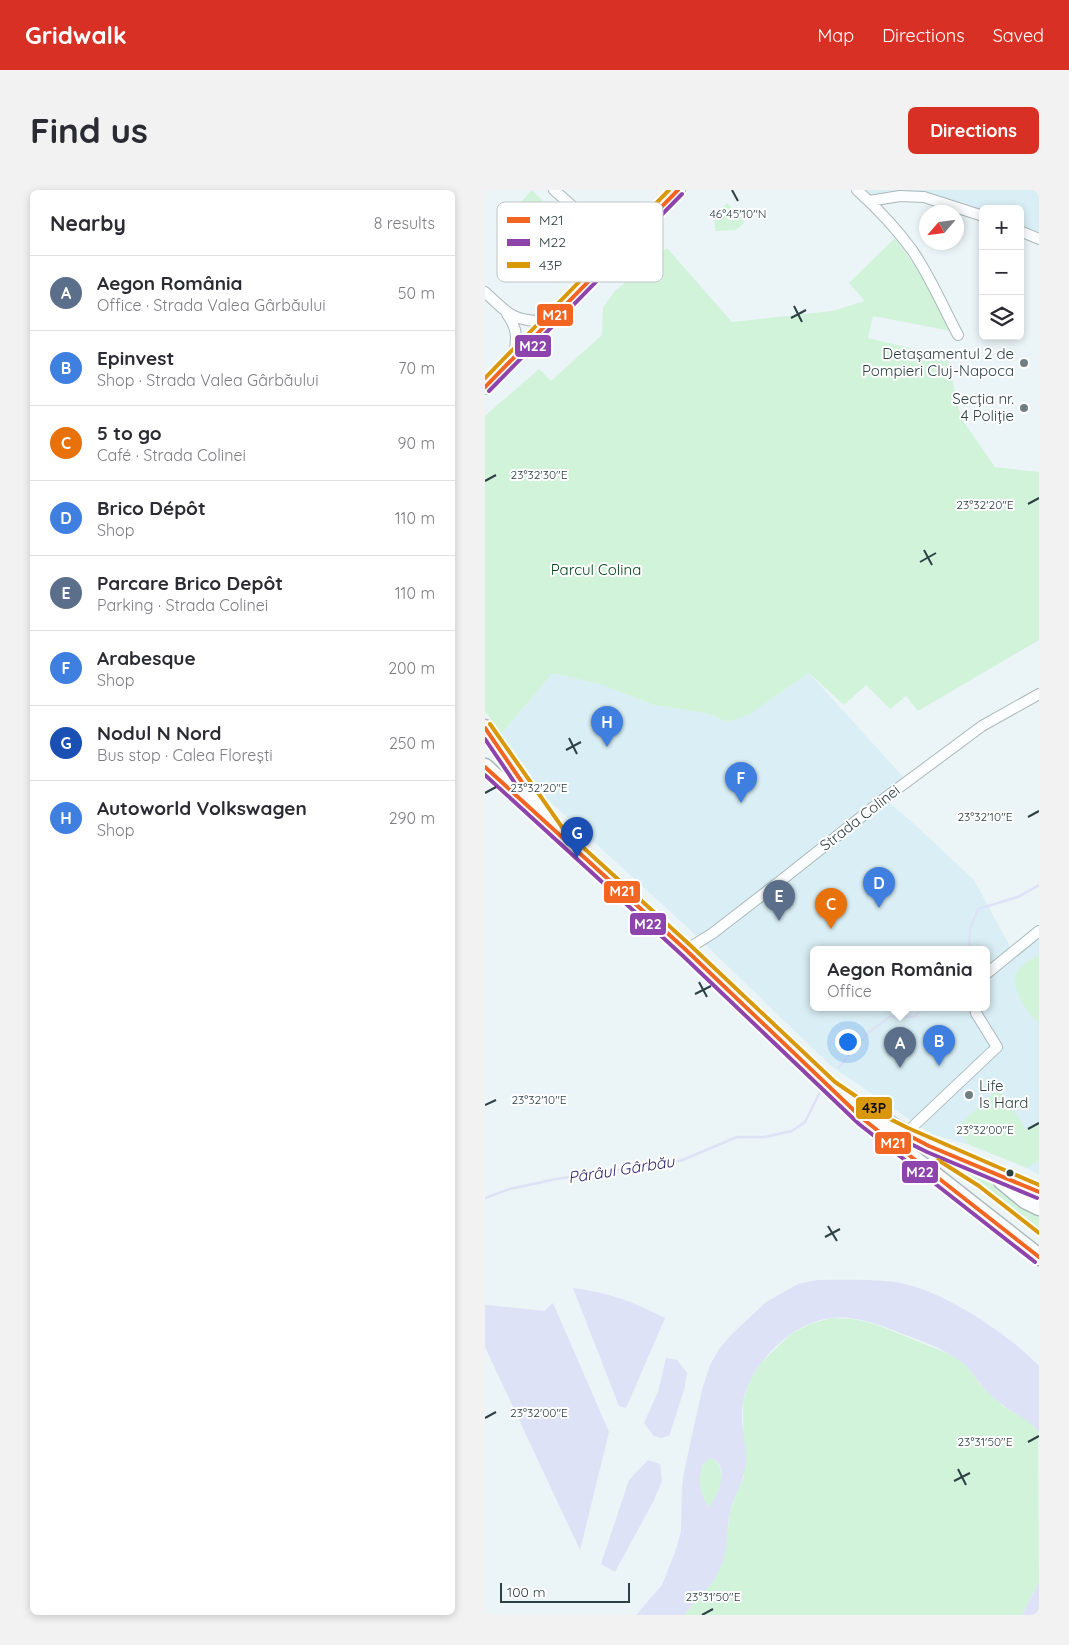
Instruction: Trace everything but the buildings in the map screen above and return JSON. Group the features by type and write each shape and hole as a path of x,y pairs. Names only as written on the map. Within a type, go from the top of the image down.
{"main road":[{"path":"663,206 678,190"},
{"path":"485,387 588,282"},
{"path":"485,728 559,834"},
{"path":"485,767 686,950 879,1132 1039,1257"},
{"path":"827,1083 885,1123 905,1134 1039,1192"},
{"path":"989,1170 1025,1200 1039,1207"}],"street":[{"path":"554,190 568,202"},
{"path":"857,190 901,235 913,252 958,335"},
{"path":"869,201 901,196 924,197 979,215"},
{"path":"1024,233 1039,239"},
{"path":"485,292 507,313 517,319 547,322"},
{"path":"507,313 514,324 517,337 514,356"},
{"name":"Strada Colinei","path":"686,950 729,920 885,798 982,726 1039,694"},
{"path":"990,971 1039,930"},
{"path":"905,1134 997,1047 976,1011"}],"shaded area":[{"path":"857,190 1039,190 1039,239 1024,233 1024,205 979,205 979,215 964,210 964,205 949,205 924,197 869,201"},
{"path":"553,673 602,685 654,705 706,713 728,722 750,714 809,673 905,779 887,801 974,880 1014,954 1039,936 1039,1175 1027,1168 970,1145 934,1135 831,1066 687,927 547,799 501,734"},
{"path":"817,1280 894,1282 931,1293 972,1314 1010,1340 1039,1366 1039,1432 1031,1423 991,1396 965,1365 948,1353 929,1344 876,1324 854,1319 831,1318 816,1321 802,1327 775,1347 754,1373 747,1388 742,1410 746,1454 745,1469 730,1512 724,1558 715,1578 684,1615 636,1615 662,1585 681,1532 684,1472 702,1390 710,1365 719,1349 731,1335 766,1302 798,1284","holes":["711,1458 717,1462 722,1474 721,1481 716,1496 709,1507 701,1492 702,1465"]},
{"path":"573,1288 620,1298 665,1318 626,1408 619,1406"},
{"path":"553,1303 609,1432 580,1550 485,1347 485,1305 544,1311"},
{"path":"666,1358 677,1360 687,1373 684,1390 669,1436 661,1438 654,1436 644,1423 658,1392"},
{"path":"648,1460 660,1464 662,1481 653,1502 615,1572 601,1564 629,1480"},
{"path":"1039,1582 1039,1615 1022,1615 1037,1586"}],"green space":[{"path":"532,190 543,201 542,202 521,202"},
{"path":"727,203 745,222 736,230 715,231 715,215"},
{"name":"Parcul Colina","path":"895,238 923,277 951,331 873,316 868,338 947,357 961,418 995,467 1039,472 1039,640 918,711 906,696 890,709 866,685 844,705 809,673 750,714 728,722 706,713 654,705 602,685 553,673 501,734 485,711 485,416 539,369 551,381 602,335 603,307 615,291 626,282 663,282 663,251 667,248 732,322 832,311 865,301 849,283"},
{"path":"1039,955 1039,1024 1021,1000 1015,978 1021,967"},
{"path":"998,1089 1027,1130 1039,1122 1039,1160 1027,1168 970,1145 956,1128"},
{"path":"941,1160 986,1179 1001,1191 1039,1211 1039,1234"},
{"path":"831,1318 853,1319 875,1324 954,1356 967,1366 980,1384 1004,1407 1028,1420 1038,1430 1039,1582 1022,1615 684,1615 712,1583 728,1529 730,1512 744,1477 743,1402 749,1382 760,1364 791,1334 810,1324"},
{"path":"711,1458 718,1464 720,1469 721,1484 718,1494 709,1507 701,1492 700,1477 702,1465"}],"waterway":[{"name":"Pârâul Gârbău","path":"969,946 970,929 978,909 1018,897 1039,885"},
{"name":"Pârâul Gârbău","path":"839,1067 867,1034 891,1016 914,1017 920,1011"},
{"name":"Pârâul Gârbău","path":"485,1198 510,1189 556,1179 680,1161 737,1137 765,1137 792,1131 805,1122 821,1090"}],"transit line":[{"name":"43P","path":"657,202 669,190"},
{"name":"M21","path":"663,205 678,190"},
{"name":"M22","path":"663,213 682,194"},
{"name":"43P","path":"485,378 579,282"},
{"name":"M21","path":"485,387 588,282"},
{"name":"M22","path":"489,391 596,282"},
{"name":"43P","path":"490,724 564,830 690,945 835,1082 888,1118 1039,1185"},
{"name":"M21","path":"485,728 524,785"},
{"name":"M22","path":"485,739 519,789"},
{"name":"M21","path":"485,767 686,950 863,1119 1039,1257"},
{"name":"M22","path":"485,775 682,955 859,1124 1035,1262"},
{"name":"M21","path":"902,1132 929,1146 1039,1192"},
{"name":"M22","path":"899,1138 927,1152 1037,1198"},
{"name":"43P","path":"938,1160 979,1186 1039,1233"}],"place":[{"name":"Detașamentul 2 de Pompieri Cluj-Napoca","path":"1024,363"},
{"name":"Secția nr. 4 Poliție","path":"1024,408"},
{"name":"Autoworld Volkswagen","path":"607,747"},
{"name":"Arabesque","path":"741,803"},
{"name":"Nodul N Nord","path":"577,858"},
{"name":"Brico Dépôt","path":"879,908"},
{"name":"Parcare Brico Depôt","path":"779,921"},
{"name":"5 to go","path":"831,929"},
{"name":"Epinvest","path":"939,1066"},
{"name":"Aegon România","path":"900,1068"},
{"name":"Life Is Hard","path":"969,1095"}]}
